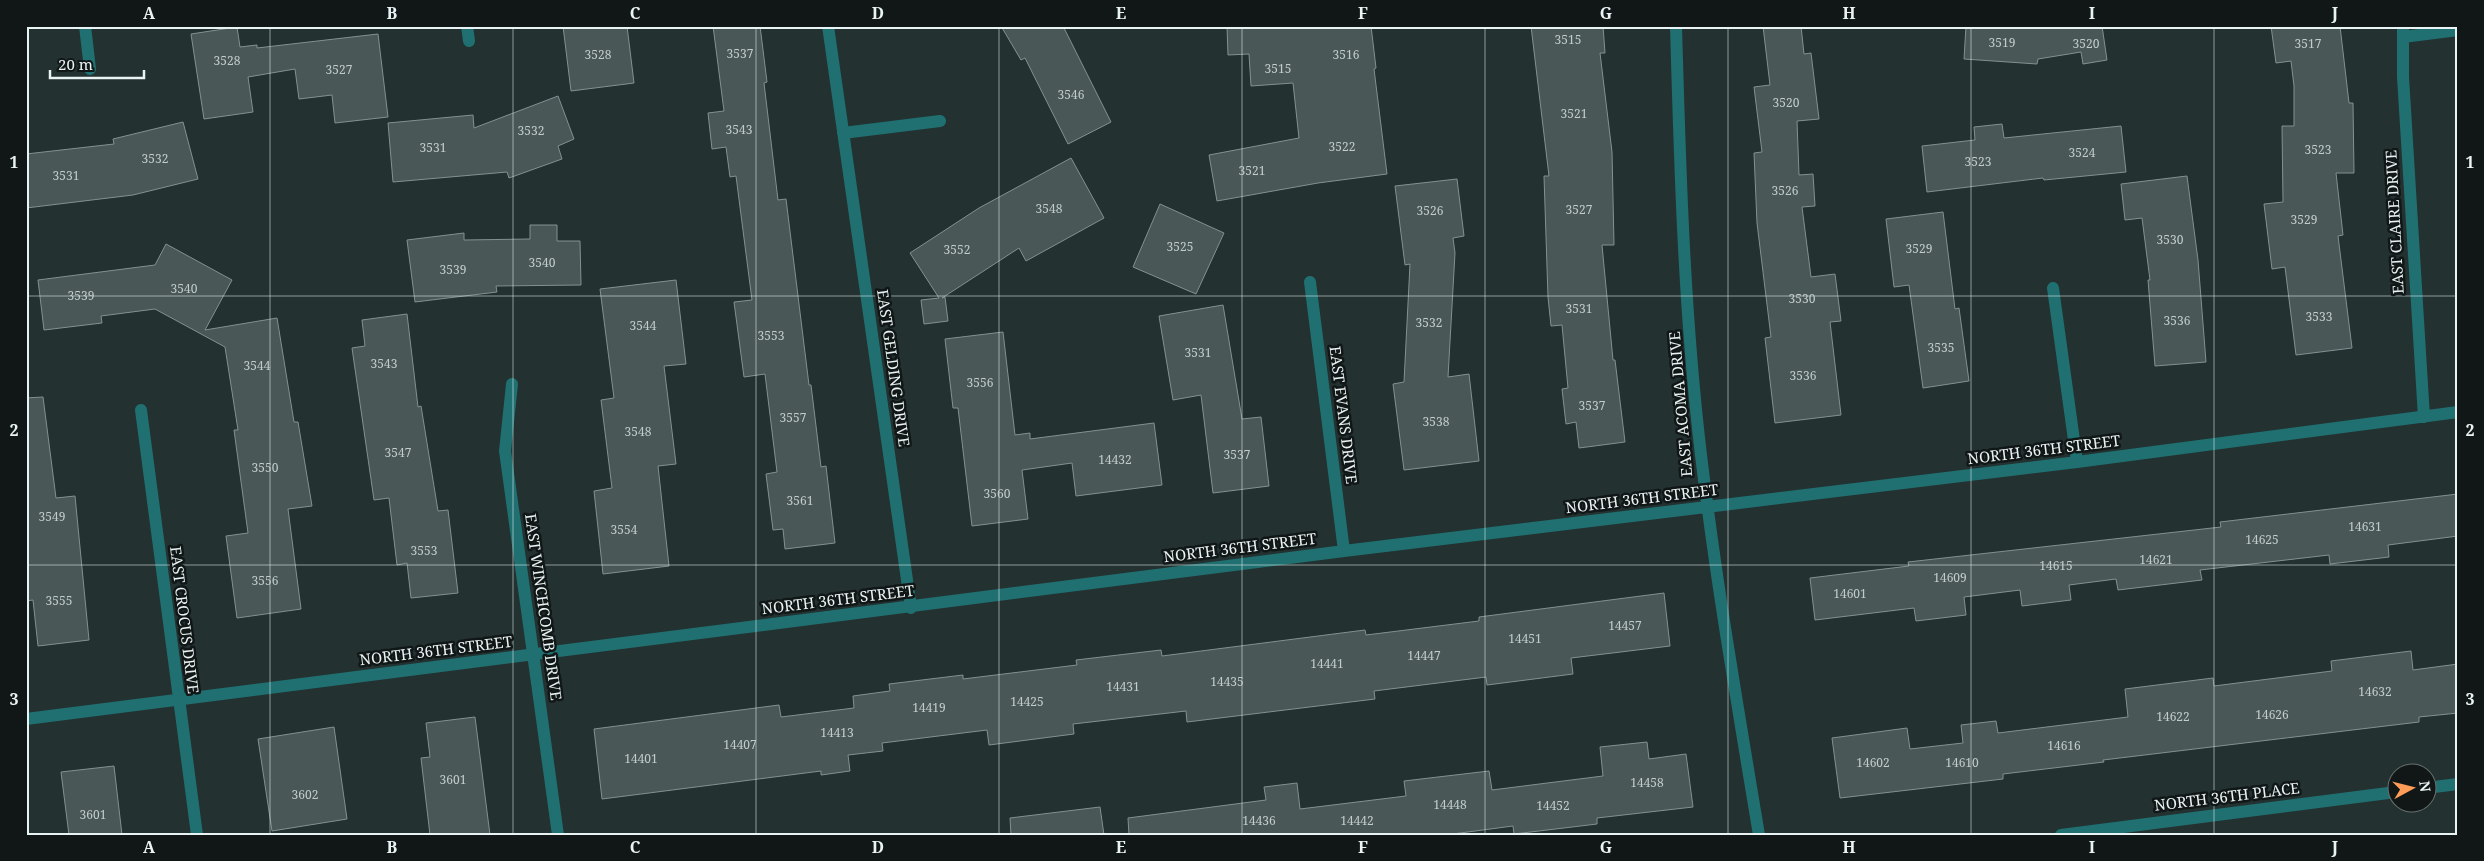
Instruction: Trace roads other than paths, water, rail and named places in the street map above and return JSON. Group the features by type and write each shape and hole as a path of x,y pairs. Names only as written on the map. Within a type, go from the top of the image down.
{"street":[{"path":"85,26 90,68"},
{"path":"467,26 469,41"},
{"name":"EAST GELDING DRIVE","path":"828,26 911,608"},
{"name":"EAST ACOMA DRIVE","path":"1676,26 1682,236 1701,453 1759,835"},
{"path":"2403,31 2458,30"},
{"name":"EAST CLAIRE DRIVE","path":"2403,31 2403,77 2424,417"},
{"path":"843,133 940,121"},
{"name":"EAST EVANS DRIVE","path":"1310,282 1344,551"},
{"path":"2053,288 2077,462"},
{"name":"EAST WINCHCOMB DRIVE","path":"512,384 505,451 558,835"},
{"name":"EAST CROCUS DRIVE","path":"141,410 197,835"},
{"name":"NORTH 36TH STREET","path":"26,719 911,608 1344,551 2077,462 2458,412"},
{"path":"2436,787 2458,784"},
{"name":"NORTH 36TH PLACE","path":"2061,835 2386,793"}]}
